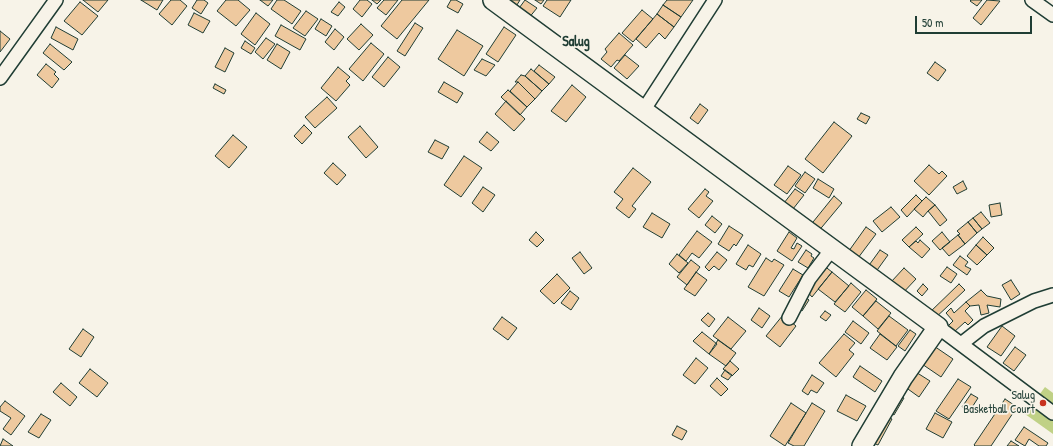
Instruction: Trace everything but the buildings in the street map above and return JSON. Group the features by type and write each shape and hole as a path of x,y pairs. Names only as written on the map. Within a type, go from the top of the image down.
{"street":[{"path":"0,78 56,0"},
{"path":"493,0 1053,413"},
{"path":"643,111 715,0"},
{"path":"1032,0 1053,15"},
{"path":"789,318 809,278 832,249"},
{"path":"961,344 984,326 1034,300 1053,295"},
{"path":"862,446 903,377 938,327"}],"green space":[{"name":"Salug Basketball Court","path":"1045,387 1053,393 1053,434 1025,414"}],"place":[{"name":"Salug Basketball Court","path":"1043,403"}],"district":[{"name":"Salug","path":"576,42"}]}
